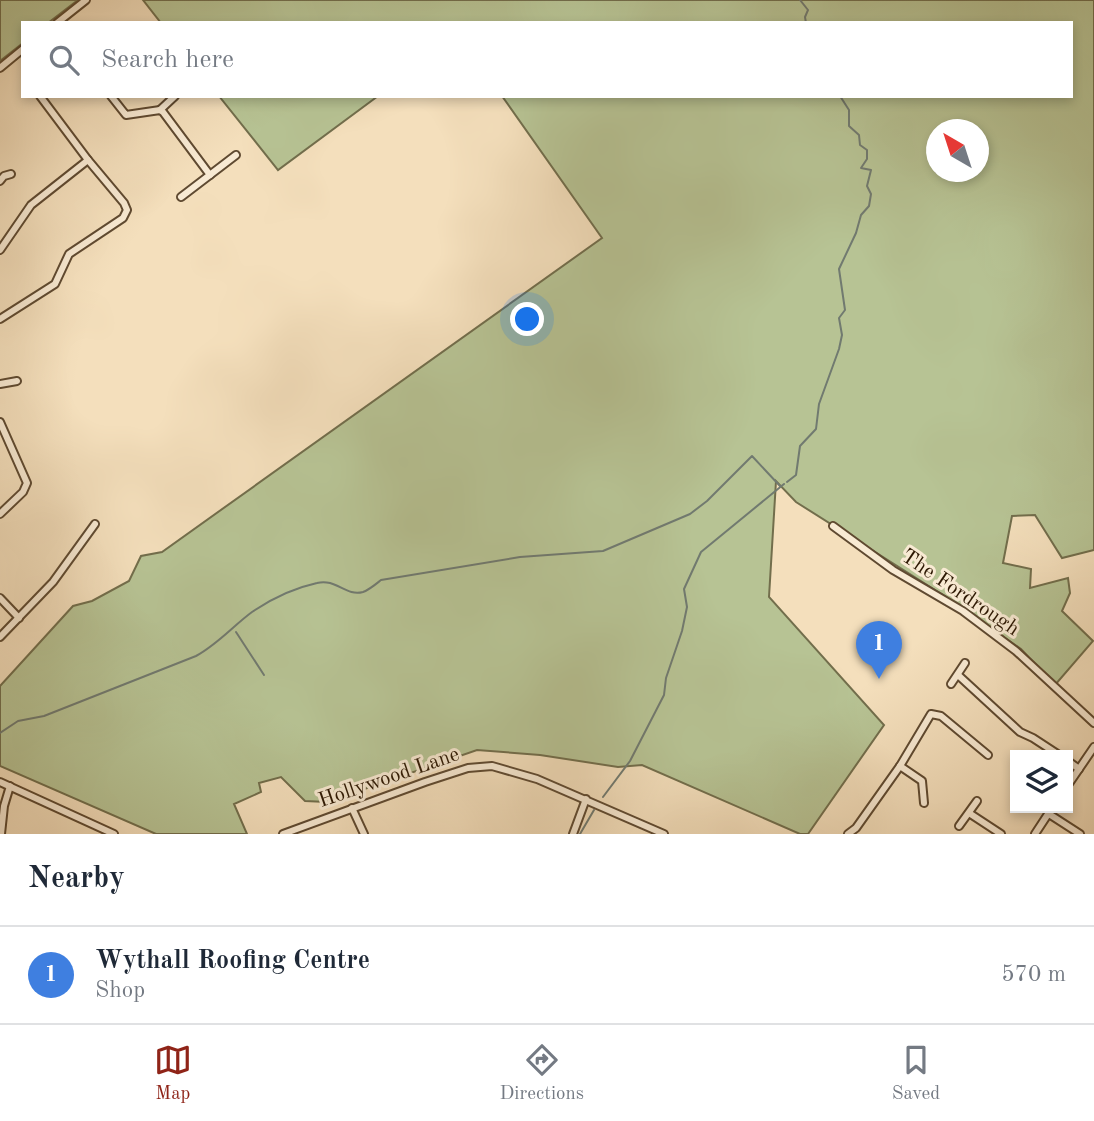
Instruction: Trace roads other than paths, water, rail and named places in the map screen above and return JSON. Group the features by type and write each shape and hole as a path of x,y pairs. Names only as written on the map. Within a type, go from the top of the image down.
{"street":[{"path":"60,21 86,0"},
{"path":"0,68 21,51"},
{"path":"0,318 55,284 69,254 125,214 124,203 42,98"},
{"path":"113,98 126,115 160,110 173,98"},
{"path":"160,110 211,175"},
{"path":"181,197 236,155"},
{"path":"0,250 31,205 88,160"},
{"path":"0,384 17,382"},
{"path":"0,422 27,483 23,492 0,514"},
{"path":"0,637 53,582 95,524"},
{"name":"The Fordrough","path":"834,526 894,570 962,611 1016,651 1094,723"},
{"path":"0,598 19,618"},
{"path":"951,684 965,663"},
{"path":"958,675 1020,733 1051,750"},
{"path":"848,834 856,828 900,766 931,714 935,713 987,750"},
{"path":"1073,778 1094,747"},
{"path":"1073,765 1079,769"},
{"name":"Hollywood Lane","path":"283,834 468,768 482,766 504,768 537,779 664,834"},
{"path":"900,766 922,781 924,803"},
{"path":"0,782 114,834"},
{"path":"1,834 4,806 10,786"},
{"path":"573,834 586,799"},
{"path":"959,826 977,801"},
{"path":"352,808 364,834"},
{"path":"969,813 1001,834"},
{"path":"1035,834 1050,813"},
{"path":"1054,813 1080,834"}],"waterway":[{"path":"800,0 808,10 806,21"},
{"path":"787,482 796,475 800,446 816,429 819,404 842,335 839,318 845,310 839,269 856,233 861,215 869,206 871,194 867,186 871,170 861,168 867,159 867,150 860,145 859,135 849,126 849,110 841,98"},
{"path":"0,733 18,721 44,716 196,656 252,612 275,598 300,588 324,582 357,593 368,590 381,580 520,557 603,551 690,514 707,501 752,456 780,486"},
{"path":"603,797 630,761 664,695 666,678 687,607 684,589 701,552 784,484"},
{"path":"236,632 264,675"},
{"path":"580,834 594,810"}],"place":[{"name":"Wythall Roofing Centre","path":"879,679"}]}
